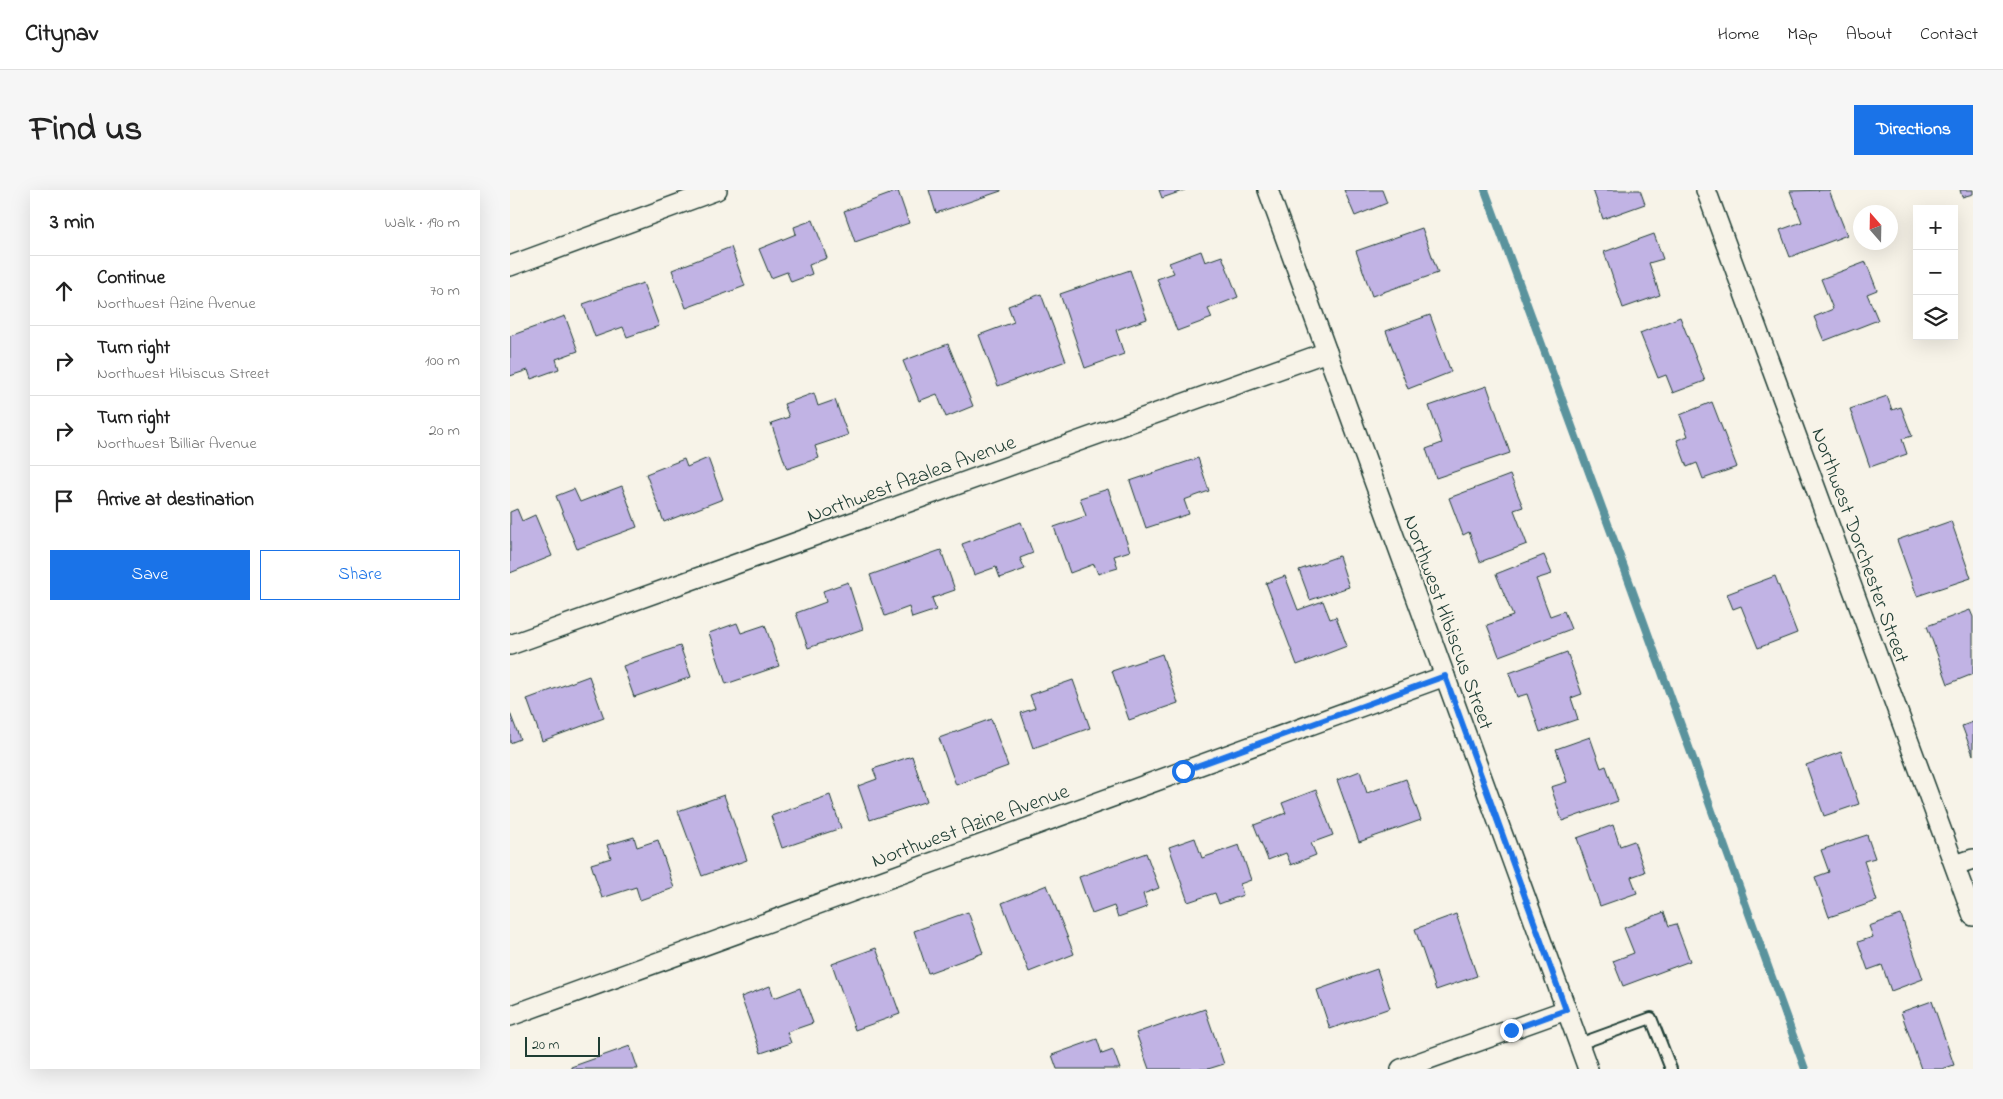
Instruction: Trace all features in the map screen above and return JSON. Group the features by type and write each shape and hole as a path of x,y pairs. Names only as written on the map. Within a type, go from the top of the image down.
{"street":[{"path":"510,266 717,190"},
{"name":"Northwest Hibiscus Street","path":"1268,190 1588,1069"},
{"name":"Northwest Dorchester Street","path":"1706,190 1964,862 1973,916"},
{"name":"Northwest Azalea Avenue","path":"510,645 1327,352"},
{"name":"Northwest Azine Avenue","path":"510,1016 1445,676"},
{"path":"1402,1069 1566,1010"}],"lane":[{"path":"1579,1044 1651,1018 1671,1069"}],"building":[{"path":"929,190 1001,190 1001,191 936,213"},
{"path":"1159,190 1185,190 1162,198"},
{"path":"1344,190 1382,190 1387,203 1355,216"},
{"path":"1593,190 1640,190 1645,204 1603,219"},
{"path":"1829,190 1847,235 1790,257 1780,230 1802,222 1790,191"},
{"path":"1960,190 1973,190 1973,194 1962,197"},
{"path":"898,191 909,223 855,242 844,211"},
{"path":"813,220 827,258 809,265 812,274 791,282 787,272 771,278 759,249 796,234 794,227"},
{"path":"1422,228 1438,273 1372,296 1356,251"},
{"path":"1654,234 1663,259 1649,263 1660,295 1623,308 1604,252"},
{"path":"731,247 745,286 686,308 672,270"},
{"path":"1201,251 1205,262 1222,256 1238,297 1208,309 1212,318 1177,331 1157,279 1174,273 1169,263"},
{"path":"1866,262 1877,290 1867,294 1878,320 1824,341 1814,317 1833,309 1821,279"},
{"path":"1130,270 1147,319 1116,330 1124,354 1085,368 1060,294"},
{"path":"643,283 659,326 627,337 623,327 595,337 583,304"},
{"path":"1041,294 1066,361 998,386 979,335 1014,322 1008,306"},
{"path":"1430,315 1451,372 1408,389 1386,331"},
{"path":"565,316 578,351 556,359 559,369 531,379 528,370 510,376 510,336"},
{"path":"1680,317 1705,381 1673,393 1666,375 1658,378 1640,333"},
{"path":"948,344 973,406 946,417 937,394 919,401 903,361"},
{"path":"1487,386 1510,453 1436,478 1426,449 1442,443 1429,406"},
{"path":"814,393 818,406 835,400 848,435 815,446 819,458 787,469 771,423 789,417 784,404"},
{"path":"1887,396 1892,410 1901,407 1912,436 1902,439 1907,454 1870,467 1850,409"},
{"path":"1712,402 1737,467 1703,479 1697,463 1687,467 1677,440 1688,436 1680,415"},
{"path":"708,458 723,499 664,522 646,474 684,459 687,467"},
{"path":"1198,458 1209,491 1184,500 1189,514 1146,528 1130,481"},
{"path":"1510,475 1523,507 1514,510 1527,544 1480,562 1469,532 1463,535 1449,498"},
{"path":"622,486 637,527 577,549 556,496 574,489 580,502"},
{"path":"1108,489 1130,551 1114,556 1118,568 1098,574 1094,564 1070,573 1054,527 1086,516 1080,498"},
{"path":"517,509 522,521 535,515 552,556 510,573 510,512"},
{"path":"1951,521 1971,578 1917,596 1897,540"},
{"path":"1021,522 1033,553 1020,558 1025,569 1000,578 996,567 974,575 962,544"},
{"path":"941,550 955,590 932,598 936,610 912,618 909,607 885,616 870,575"},
{"path":"1544,555 1552,574 1536,579 1550,616 1564,611 1571,629 1499,656 1487,625 1513,616 1496,574"},
{"path":"1339,556 1349,587 1310,600 1299,570"},
{"path":"1285,576 1298,610 1323,601 1330,619 1336,617 1347,646 1297,665 1266,583"},
{"path":"1775,576 1797,633 1758,648 1741,606 1733,609 1727,594"},
{"path":"848,582 863,629 808,648 796,613 826,602 823,591"},
{"path":"1970,610 1973,617 1973,674 1948,684 1927,626"},
{"path":"737,623 741,633 765,625 779,666 726,684 709,633"},
{"path":"680,646 691,677 634,697 623,666"},
{"path":"1567,652 1582,694 1571,698 1578,719 1540,732 1527,694 1517,697 1509,673"},
{"path":"1162,654 1178,703 1129,720 1112,671"},
{"path":"589,676 604,718 542,741 527,699"},
{"path":"1073,680 1090,728 1033,748 1021,713 1035,708 1030,695"},
{"path":"510,713 520,739 510,743"},
{"path":"991,719 1008,766 956,785 939,738"},
{"path":"1973,722 1973,755 1962,726"},
{"path":"1590,737 1601,768 1606,766 1618,801 1562,821 1551,787 1567,782 1556,749"},
{"path":"1841,752 1859,804 1824,816 1806,765"},
{"path":"912,756 927,801 870,820 858,786 877,779 873,769"},
{"path":"1360,771 1367,793 1406,779 1421,820 1359,842 1337,780"},
{"path":"1316,790 1333,835 1311,843 1316,855 1291,865 1286,853 1268,860 1254,825 1286,813 1282,803"},
{"path":"724,795 747,860 702,876 678,811"},
{"path":"830,795 841,828 782,848 771,816"},
{"path":"1613,825 1620,846 1634,841 1645,872 1631,877 1637,893 1600,906 1577,838"},
{"path":"1867,835 1875,858 1864,861 1877,901 1829,917 1815,877 1829,872 1821,850"},
{"path":"634,837 637,847 658,840 674,888 640,900 636,887 602,898 591,864 611,858 607,845"},
{"path":"1195,838 1202,858 1239,845 1251,880 1240,884 1243,895 1219,904 1215,893 1188,902 1169,847"},
{"path":"1146,853 1159,888 1143,894 1147,907 1118,917 1114,906 1092,914 1079,877"},
{"path":"1047,885 1074,954 1029,972 1002,903"},
{"path":"968,912 983,953 928,973 914,931"},
{"path":"1664,912 1669,926 1676,924 1690,961 1623,986 1613,961 1634,953 1624,928"},
{"path":"1456,914 1477,976 1436,990 1415,929"},
{"path":"1901,915 1923,979 1891,991 1882,965 1868,970 1858,942 1873,937 1869,926"},
{"path":"876,948 900,1014 855,1030 832,964"},
{"path":"1377,969 1390,1008 1330,1029 1317,990"},
{"path":"770,986 774,998 800,988 813,1023 787,1032 791,1043 761,1053 741,997"},
{"path":"1932,1001 1954,1065 1942,1069 1921,1069 1901,1012"},
{"path":"1205,1009 1224,1064 1208,1069 1149,1069 1136,1033"},
{"path":"1097,1039 1102,1054 1113,1050 1120,1069 1057,1069 1052,1055"},
{"path":"630,1046 638,1069 571,1069 571,1067"}],"waterway":[{"path":"1485,190 1629,581 1805,1069"}],"route":[{"path":"1183,771 1445,676 1566,1010 1511,1030"}]}
